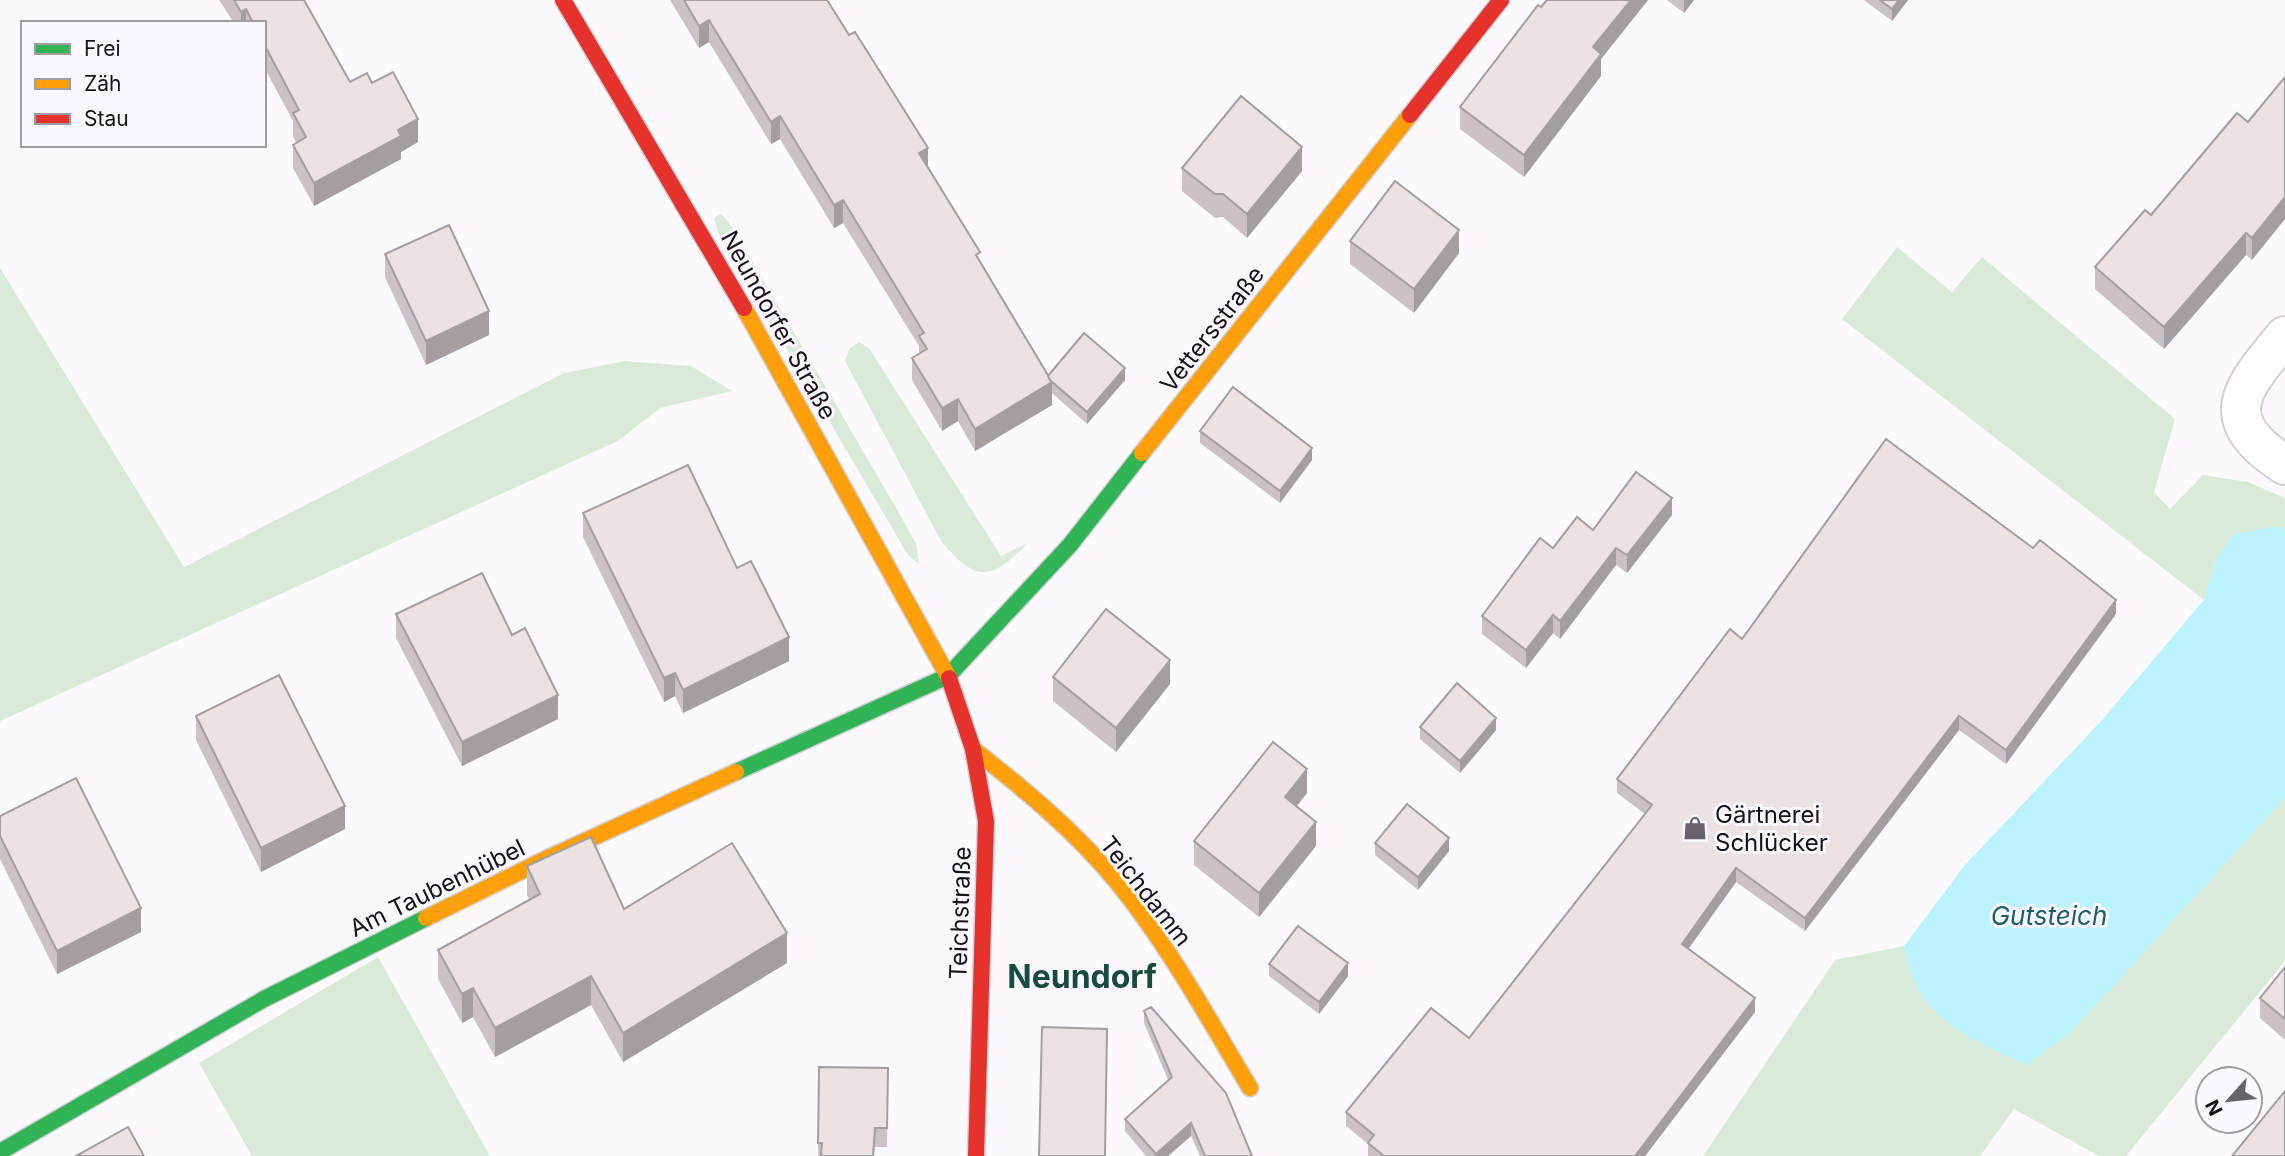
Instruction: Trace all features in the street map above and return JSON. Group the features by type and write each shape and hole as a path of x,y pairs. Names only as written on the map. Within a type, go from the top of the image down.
{"street":[{"name":"Neundorfer Straße","path":"563,0 698,225 948,676"},
{"name":"Vettersstraße","path":"948,676 1070,545 1501,0"},
{"path":"2285,335 2262,363 2240,401 2242,427 2261,449 2285,465"},
{"name":"Teichstraße","path":"948,676 973,749 986,821 976,1156"},
{"name":"Am Taubenhübel","path":"0,1153 264,999 546,859 948,676"},
{"name":"Teichdamm","path":"973,749 1014,781 1094,856 1162,943 1250,1088"}],"green space":[{"path":"721,214 731,225 895,506 916,544 919,564 908,555 718,232 714,218"},
{"path":"1897,247 1952,292 1982,257 2175,419 2154,492 2170,509 2203,475 2248,482 2285,498 2285,531 2279,527 2216,561 2204,600 1842,319"},
{"path":"0,268 184,567 564,373 625,361 691,366 732,391 660,408 618,441 0,721"},
{"path":"859,342 869,348 1001,556 1028,543 1004,564 994,570 975,570 965,565 941,541 845,361 849,349"},
{"path":"2285,798 2285,961 2200,1065 2194,1065 2194,1073 2126,1156 2099,1156 2014,1109 1980,1156 1703,1156 1835,960 1904,946 1915,983 2070,1033"},
{"path":"378,957 490,1156 252,1156 199,1063"}],"water":[{"name":"Gutsteich","path":"2279,526 2285,531 2285,798 2070,1033 2027,1065 1963,1033 1948,1023 1924,998 1911,974 1904,946 1965,865 2102,720 2204,600 2216,561 2233,534"}],"building":[{"path":"234,0 304,0 350,82 367,73 372,83 393,72 418,119 398,130 401,136 314,183 293,145 306,137 293,113 299,110 266,48 266,21 252,21 246,9 241,12"},
{"path":"684,0 827,0 849,35 855,32 928,148 919,153 980,252 976,255 1052,382 975,429 958,399 942,408 912,358 927,349 919,336 924,333 843,200 834,205 780,116 771,122 709,20 699,26"},
{"path":"1547,0 1631,0 1593,47 1601,54 1524,155 1460,107 1538,5 1541,7"},
{"path":"1880,0 1899,0 1892,9"},
{"path":"2285,77 2285,197 2252,238 2246,233 2164,327 2095,267 2145,210 2151,215 2237,113 2248,122"},
{"path":"1241,96 1302,147 1247,214 1223,194 1215,194 1182,168"},
{"path":"1395,181 1459,230 1414,289 1350,241"},
{"path":"449,225 489,311 426,341 385,254"},
{"path":"1084,333 1125,368 1087,412 1048,376"},
{"path":"1233,387 1312,448 1280,491 1200,431"},
{"path":"1886,439 2033,548 2040,540 2116,600 2006,750 1959,716 1805,918 1736,868 1682,944 1755,998 1635,1156 1384,1156 1368,1143 1374,1135 1346,1112 1431,1008 1469,1038 1652,805 1617,779 1730,629 1742,639"},
{"path":"688,465 737,568 751,561 789,637 683,690 675,673 664,678 583,513"},
{"path":"1636,472 1672,498 1627,555 1616,548 1560,621 1553,615 1526,650 1482,616 1540,538 1553,548 1577,517 1593,530"},
{"path":"482,573 512,635 525,628 558,695 462,742 396,614"},
{"path":"1106,609 1170,660 1116,728 1053,677"},
{"path":"279,675 345,806 261,848 196,716"},
{"path":"1457,683 1496,718 1460,761 1420,727"},
{"path":"1273,742 1307,769 1285,797 1316,822 1259,893 1194,841"},
{"path":"76,778 141,908 57,951 0,836 0,816"},
{"path":"1407,804 1449,838 1418,877 1375,843"},
{"path":"591,837 624,909 732,843 787,933 623,1033 591,976 495,1028 473,988 462,994 438,950 540,894 527,866"},
{"path":"1298,926 1348,963 1319,1002 1269,964"},
{"path":"2285,967 2285,1019 2260,998"},
{"path":"1151,1007 1226,1093 1252,1156 1205,1156 1191,1123 1156,1154 1125,1119 1172,1077 1144,1011"},
{"path":"1042,1027 1107,1029 1105,1156 1039,1156"},
{"path":"819,1067 888,1068 887,1128 875,1128 873,1156 821,1156 822,1143 818,1143"},
{"path":"2285,1091 2285,1156 2232,1156 2249,1135 2264,1135 2264,1117"},
{"path":"128,1127 144,1156 76,1156"}],"traffic: fast":[{"path":"736,772 948,676 1070,545 1142,453"},
{"path":"0,1152 264,999 426,918"}],"traffic: slow":[{"path":"1142,453 1410,115"},
{"path":"744,308 949,678"},
{"path":"973,749 1049,812 1117,882 1171,957 1250,1088"},
{"path":"426,918 546,859 736,772"}],"traffic: jam":[{"path":"563,0 744,308"},
{"path":"1410,115 1501,0"},
{"path":"949,678 973,749 986,821 976,1156"}],"place":[{"name":"Gärtnerei Schlücker","path":"1695,828"}],"district":[{"name":"Neundorf","path":"1082,976"}]}
